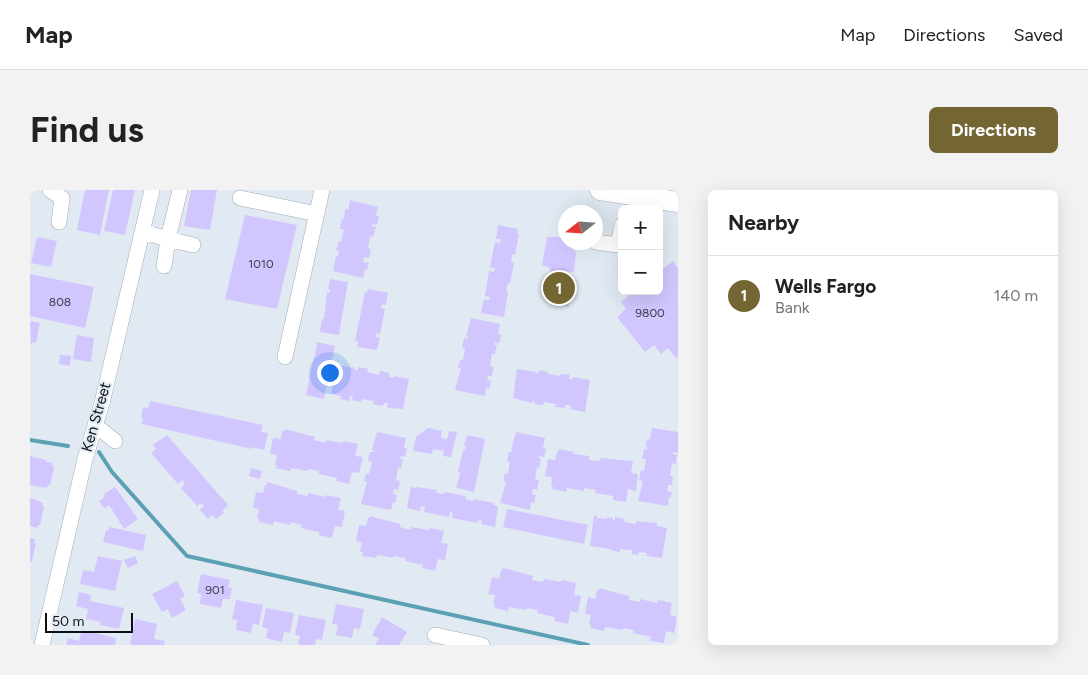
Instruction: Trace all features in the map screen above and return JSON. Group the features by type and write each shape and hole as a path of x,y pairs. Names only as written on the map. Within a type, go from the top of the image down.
{"main road":[{"path":"600,190 627,202 678,202"}],"street":[{"path":"50,190 62,198 59,222"},
{"name":"Ken Street","path":"42,645 85,459 152,190"},
{"path":"164,266 168,239 180,190"},
{"path":"285,357 322,190"},
{"path":"240,198 317,214"},
{"path":"143,232 193,245"},
{"path":"603,243 618,246"},
{"path":"95,425 115,441"},
{"path":"435,635 482,645"}],"building":[{"path":"85,190 109,190 100,235 77,230"},
{"path":"113,190 135,190 125,235 104,231"},
{"path":"191,190 217,190 210,230 184,226"},
{"path":"350,200 378,207 377,225 372,224 372,226 376,227 373,237 370,236 368,248 371,249 369,258 364,257 363,262 369,263 363,278 333,271 339,251 336,250 339,241 341,242 344,229 340,229 342,219 344,219 345,209 348,210"},
{"path":"245,215 297,225 277,309 225,299"},
{"path":"498,225 518,229 517,234 519,234 515,255 512,254 511,262 514,263 510,283 508,283 506,291 508,291 504,317 481,313 484,299 489,300 490,297 485,296 489,271 494,272 495,268 490,267 495,242 500,243 501,239 496,239"},
{"path":"37,237 57,241 51,267 31,263"},
{"path":"547,237 558,237 558,250 574,250 576,252 574,272 564,271 569,307 553,304 550,268 542,265"},
{"path":"673,261 678,268 678,357 676,358 668,348 661,354 654,345 645,352 617,317 626,309 621,302 630,295 663,295 663,269"},
{"path":"30,274 94,287 85,328 30,316"},
{"path":"330,279 348,282 339,335 320,332 322,319 324,319 327,292 329,293 330,290 328,289"},
{"path":"368,289 388,293 386,305 382,304 381,308 385,309 380,334 376,333 375,337 380,338 377,350 357,347 358,341 355,341 365,292 367,293"},
{"path":"471,318 500,324 498,334 501,335 499,344 495,342 494,345 497,345 495,354 492,354 490,366 494,367 492,376 488,376 487,380 491,381 489,389 486,388 485,396 455,390 461,368 458,368 460,360 463,360 465,348 462,347 464,338 468,339 466,336"},
{"path":"30,321 40,323 36,343 32,342 31,346"},
{"path":"77,335 94,338 91,362 73,359"},
{"path":"317,342 335,346 324,399 306,395"},
{"path":"60,355 71,356 70,366 59,364"},
{"path":"337,365 355,368 355,370 358,370 358,367 368,369 367,372 379,375 380,371 389,373 389,377 409,379 403,409 387,408 388,403 384,403 383,406 373,404 374,401 362,399 361,402 352,400 353,396 350,396 349,401 340,399 341,396 331,394"},
{"path":"517,369 538,374 539,370 560,376 560,374 570,375 569,379 573,379 573,377 590,380 585,412 570,409 571,405 565,405 565,408 555,407 556,404 544,402 543,405 534,404 535,401 532,401 532,403 513,398"},
{"path":"150,401 263,425 261,432 268,433 264,450 252,447 252,449 142,424 143,407 148,408"},
{"path":"428,428 442,431 441,438 447,439 449,431 457,432 451,457 443,456 444,451 433,449 432,454 413,451 416,437"},
{"path":"652,428 678,432 678,453 673,452 673,454 677,455 676,464 672,463 670,476 673,476 672,485 668,485 667,491 672,492 671,498 669,497 668,506 638,501 643,481 639,480 641,470 644,471 646,459 642,459 644,449 648,447 646,447 647,439 650,439"},
{"path":"285,429 315,437 314,440 325,443 326,440 358,444 355,456 363,457 359,473 352,472 349,484 336,481 337,478 319,474 319,471 291,468 290,471 276,468 277,455 270,454 273,438 281,439 282,431"},
{"path":"377,432 406,438 404,448 407,449 405,457 401,456 400,459 403,459 401,468 398,468 396,480 400,481 398,490 394,489 393,494 397,495 391,510 361,504 367,482 364,481 366,473 369,474 372,462 368,461 370,452 374,452 372,450"},
{"path":"516,432 545,438 543,448 546,449 544,457 539,456 541,459 539,468 537,467 535,479 539,480 537,490 533,489 532,494 536,495 534,503 531,502 530,510 500,503 506,482 503,481 505,473 508,474 510,462 507,461 509,452 513,452 511,450"},
{"path":"167,435 228,505 222,511 224,513 216,519 212,515 208,519 200,510 204,506 201,503 197,506 181,488 185,484 182,480 178,484 151,453 156,449 153,445"},
{"path":"467,435 485,439 474,492 456,488"},
{"path":"559,449 574,452 573,454 589,456 589,460 600,461 600,458 633,461 631,473 638,474 636,491 628,489 626,502 613,500 613,496 595,493 596,490 584,488 584,491 567,488 566,492 552,489 552,477 545,476 548,459 555,460"},
{"path":"30,456 53,463 52,466 54,467 50,485 47,488 30,485"},
{"path":"251,468 262,471 260,479 249,476"},
{"path":"267,482 297,491 297,494 308,496 308,493 341,498 338,510 345,511 342,527 335,526 332,538 319,535 319,532 301,528 302,525 291,522 290,525 274,521 273,525 259,522 259,519 257,519 259,509 253,508 256,492 263,493"},
{"path":"115,487 138,519 124,529 109,505 105,509 99,501 105,497 104,494"},
{"path":"411,487 437,490 436,493 444,494 445,492 466,496 465,499 473,501 473,499 494,503 493,505 498,506 495,527 481,524 482,520 479,519 478,523 452,518 453,513 450,512 449,517 424,512 425,507 421,506 420,511 407,508"},
{"path":"30,498 43,503 42,506 44,507 38,528 30,526"},
{"path":"507,509 588,525 584,544 503,527"},
{"path":"594,515 597,518 607,519 607,517 615,520 615,517 625,519 624,522 636,524 636,521 657,523 657,526 667,528 662,558 646,556 647,553 639,552 638,555 632,554 632,550 620,549 620,552 590,546"},
{"path":"370,516 400,524 400,527 411,530 411,527 444,531 441,543 448,544 445,560 438,559 435,571 422,568 423,565 405,561 405,558 377,555 376,558 362,556 363,552 360,552 362,543 356,541 359,525 366,526"},
{"path":"109,527 146,535 143,551 103,542 106,530 108,531"},
{"path":"30,538 35,539 34,543 36,543 32,562 30,561"},
{"path":"98,556 122,561 115,591 80,584 83,570 94,572"},
{"path":"135,556 138,563 128,568 124,560"},
{"path":"503,568 533,576 532,580 543,582 544,579 561,582 562,580 576,583 574,595 581,596 578,613 570,611 568,624 554,621 555,617 537,613 538,610 509,607 508,611 494,608 495,595 488,594 492,577 499,579"},
{"path":"201,574 230,580 228,587 232,588 230,599 223,599 221,608 200,604 201,594 197,593"},
{"path":"177,581 185,596 180,599 186,610 172,618 168,609 162,612 152,594"},
{"path":"599,588 629,596 629,600 640,602 640,599 657,603 658,600 672,603 670,615 677,617 674,633 666,631 664,643 650,641 651,637 633,633 634,630 605,627 604,631 591,628 589,624 591,615 585,614 588,597 595,599"},
{"path":"79,592 91,595 90,601 124,608 119,629 100,625 101,622 86,619 88,609 76,606"},
{"path":"236,600 263,605 259,625 253,624 251,633 236,630 237,620 232,619"},
{"path":"336,604 364,609 360,629 354,628 352,638 336,635 338,625 332,624"},
{"path":"266,608 294,613 290,633 284,632 282,642 266,638 268,629 262,627"},
{"path":"299,615 326,620 322,640 316,639 315,645 298,645 300,636 295,635"},
{"path":"382,617 407,632 399,645 375,645 379,639 372,635"},
{"path":"135,619 157,624 154,639 165,641 164,645 130,645"},
{"path":"82,630 116,638 115,645 66,645 68,638 79,641"}],"waterway":[{"path":"30,440 68,446"},
{"path":"99,452 112,472 187,556 588,645"}],"place":[{"name":"Wells Fargo","path":"559,288"}]}
